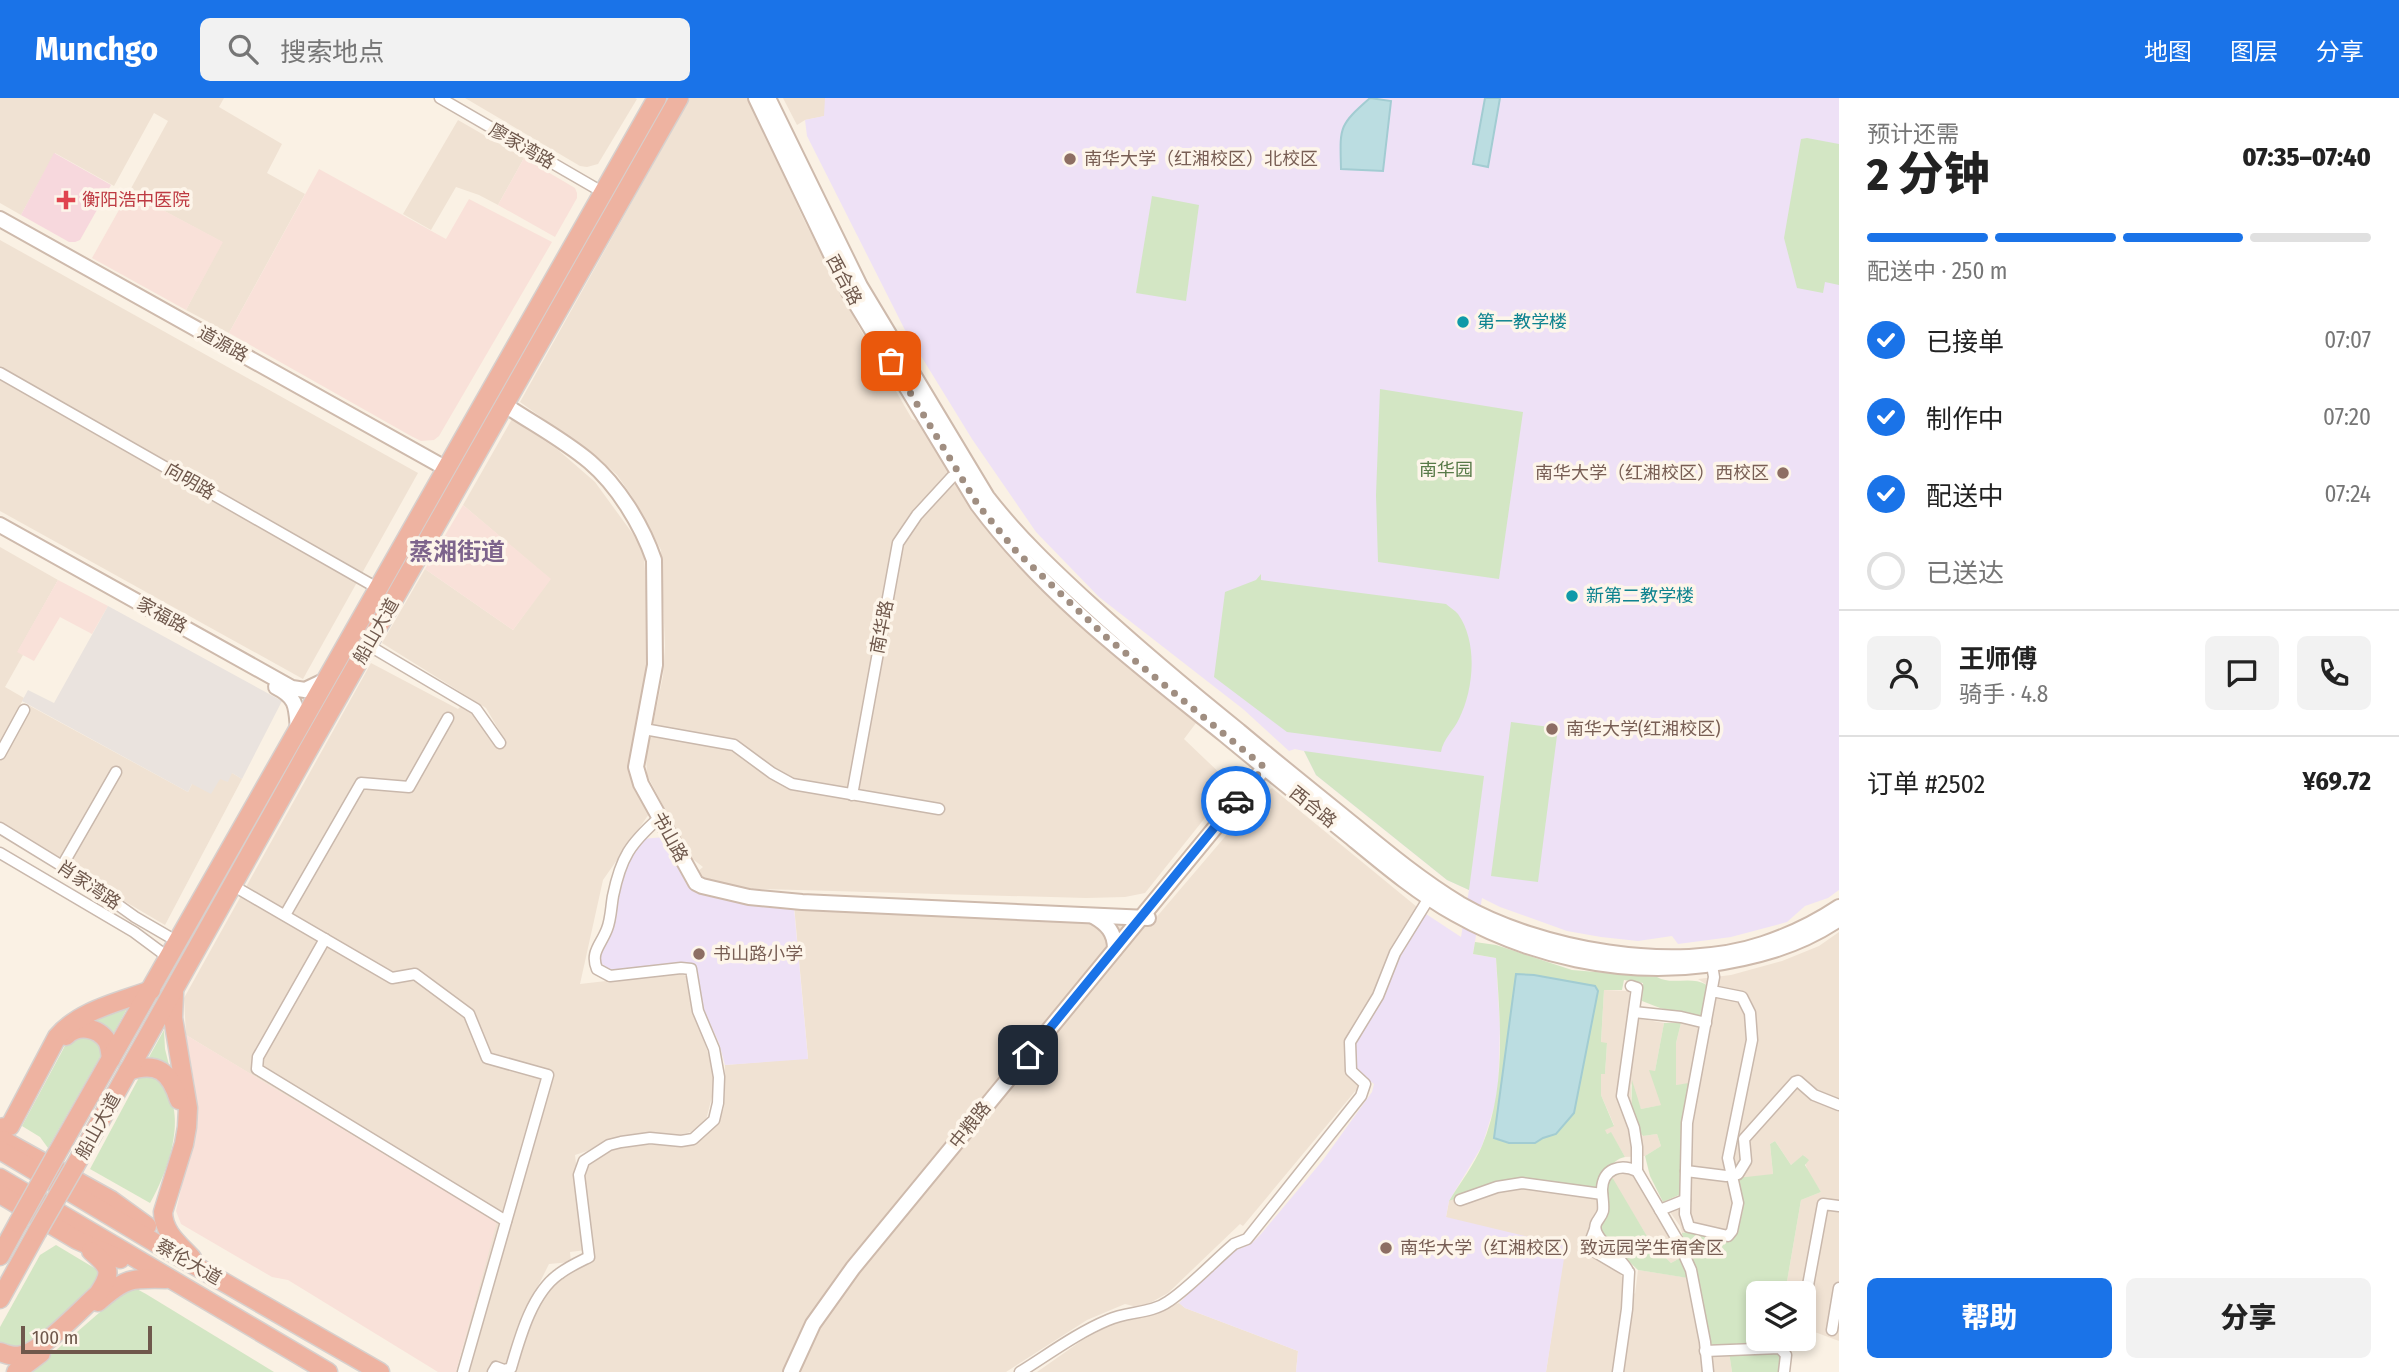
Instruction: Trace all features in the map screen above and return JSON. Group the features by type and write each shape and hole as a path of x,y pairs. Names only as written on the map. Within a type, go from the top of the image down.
{"highway":[{"name":"船山大道","path":"0,1256 50,1158 174,950 657,98"},
{"name":"船山大道","path":"0,1299 679,98"},
{"path":"174,989 173,1018 188,1108 184,1144 163,1212 163,1221 166,1230 192,1258"},
{"path":"0,1128 10,1126 57,1037 66,1027 83,1016 151,990"},
{"path":"111,1059 109,1043 101,1034 79,1028 72,1030 66,1035 16,1129 16,1135 232,1287"},
{"path":"111,1200 145,1214 152,1213 165,1189 178,1144 181,1122 180,1102 168,1077 154,1067 144,1066 128,1072"},
{"path":"0,1138 50,1158"},
{"name":"蔡伦大道","path":"0,1150 380,1372"},
{"name":"蔡伦大道","path":"0,1178 328,1372"},
{"name":"蔡伦大道","path":"0,1194 78,1240 194,1292"},
{"path":"0,1352 12,1356 37,1349 98,1294 105,1284 107,1265 78,1240"},
{"path":"16,1372 114,1288 127,1280 166,1279"}],"street":[{"name":"廖家湾路","path":"440,98 604,193"},
{"name":"西合路","path":"756,98 849,292 978,505 997,531 1041,577 1105,636 1270,765 1436,888 1486,917 1550,941 1588,950 1711,959 1762,955 1807,938 1839,919"},
{"name":"西合路","path":"768,98 860,286 987,497 1007,523 1049,567 1150,659 1390,869 1429,898 1463,918 1514,941 1585,961 1662,968 1711,959 1762,945 1801,929 1839,907"},
{"name":"道源路","path":"0,219 445,472"},
{"name":"道源路","path":"0,227 445,472"},
{"name":"向明路","path":"0,373 379,589"},
{"name":"书山路","path":"505,405 589,461 610,483 633,516 650,549 654,560 655,665 636,766 638,776 659,817 696,883 749,897 802,902 1144,918"},
{"name":"南华路","path":"852,795 898,542 952,477"},
{"name":"家福路","path":"0,524 292,688 305,690 326,680"},
{"name":"家福路","path":"0,533 290,694 296,707 298,730"},
{"path":"368,645 476,709 500,743"},
{"path":"0,754 24,710"},
{"path":"285,915 361,783 409,787 448,718"},
{"path":"644,729 734,745 792,784 939,809"},
{"name":"中粮路","path":"794,1372 818,1325 840,1292 1270,765"},
{"path":"62,866 116,772"},
{"path":"493,1372 496,1367 504,1370 511,1368 524,1324 545,1289 557,1275 589,1257 579,1175 584,1161 609,1145 621,1142 650,1138 681,1141 693,1139 714,1121 719,1077 715,1049 698,1011 691,970 681,968 610,976 597,969 593,960 595,950 608,926 620,866 634,841 659,817"},
{"name":"肖家湾路","path":"0,828 62,866 135,917 174,950"},
{"path":"0,853 134,932 174,950"},
{"path":"232,885 392,978 415,974 469,1014 487,1058 548,1075 463,1372"},
{"path":"1020,1372 1106,1320 1122,1314 1136,1315 1169,1302 1234,1244 1247,1239 1361,1096 1365,1084 1351,1071 1350,1042 1378,996 1395,953 1429,898"},
{"path":"1091,916 1103,921 1111,930 1115,949"},
{"name":"中粮路","path":"794,1372 813,1324 847,1276 1115,949 1144,918"},
{"path":"325,939 258,1058 257,1069 506,1221"},
{"path":"1711,959 1714,977 1712,991 1687,1123 1685,1214 1689,1227 1731,1235 1738,1203 1728,1158 1752,1040 1752,1023 1742,996 1712,991"},
{"path":"1631,986 1637,988 1622,1096 1634,1128 1637,1171 1678,1241 1691,1270 1708,1372"},
{"path":"1634,1012 1681,1017 1706,1023"},
{"path":"1686,1171 1726,1176 1738,1174 1745,1161 1744,1139 1795,1082 1798,1081 1814,1095 1839,1105"},
{"path":"1618,1372 1629,1272 1590,1249 1589,1245 1596,1222 1603,1212 1602,1186 1607,1174 1613,1168 1630,1168 1637,1171"},
{"path":"1461,1200 1497,1187 1522,1183 1602,1194"},
{"path":"1660,1210 1685,1200"},
{"path":"1809,1281 1823,1204 1839,1206"},
{"path":"1832,1330 1839,1288"},
{"path":"1706,1351 1780,1348 1786,1355 1784,1372"}],"shaded area":[{"path":"0,98 224,98 219,107 282,144 267,173 305,194 229,333 186,310 222,242 129,192 168,121 154,113 114,186 55,153 21,215 0,203"},
{"path":"465,98 637,99 598,164 587,167 580,166"},
{"path":"690,98 748,98 804,220 859,327 912,419 919,422 985,524 1102,643 1196,723 1184,739 1229,782 1228,789 1145,893 1125,897 1086,898 759,889 741,888 700,877 697,872 703,867 690,857 647,775 646,757 663,676 665,646 661,550 617,475 601,460 520,402"},
{"path":"783,98 825,98 825,116 805,120 797,125"},
{"name":"南华大学(红湘校区)","path":"825,98 1839,98 1839,890 1828,898 1805,906 1787,922 1731,937 1678,944 1672,936 1638,941 1567,931 1482,898 1473,954 1496,958 1500,1027 1498,1095 1482,1146 1449,1201 1446,1217 1566,1246 1546,1372 1296,1372 1298,1351 1185,1308 1179,1303 1231,1252 1251,1244 1261,1234 1323,1160 1372,1092 1374,1084 1353,1068 1353,1045 1381,998 1398,952 1423,912 1461,937 1469,890 1447,880 1316,775 1304,751 1289,751 1243,709 1099,597 1036,532 972,439 905,330 807,136 805,120 824,116"},
{"path":"458,120 524,158 498,205 456,187 431,230 403,214"},
{"name":"衡阳浩中医院","path":"54,153 111,185 80,240 75,242 69,242 21,215"},
{"path":"524,158 575,188 577,193 577,198 555,237 498,205"},
{"path":"319,169 446,239 469,199 552,242 439,436 434,440 421,441 411,436 229,333"},
{"path":"129,192 223,242 186,310 92,258"},
{"path":"0,240 418,473 303,679 0,511"},
{"path":"512,419 557,449 595,482 638,541 644,557 649,629 648,670 631,766 634,789 649,814 603,880 580,984 676,973 687,976 694,1011 714,1071 715,1085 706,1120 691,1132 678,1135 640,1134 608,1140 575,1155 586,1250 570,1252 571,1262 549,1264 520,1322 505,1367 489,1372 456,1372 496,1222 186,1035 184,998 371,663 458,709 461,706 475,713 491,738 500,732 486,708 382,643 425,569 513,630 550,579 463,505"},
{"path":"463,505 551,579 513,630 425,569"},
{"path":"0,547 58,580 18,651 23,655 5,687 24,698 0,742"},
{"path":"58,580 108,606 92,634 60,617 34,661 17,652"},
{"path":"108,606 282,701 242,779 232,773 228,782 220,779 211,794 192,784 188,792 22,701 28,690 54,703"},
{"path":"30,706 188,792 192,784 220,779 232,773 242,779 165,925 119,898 121,894 0,823 0,761"},
{"path":"1272,788 1417,907 1376,993 1344,1045 1346,1073 1359,1085 1357,1089 1243,1226 1240,1224 1168,1293 1141,1308 1125,1304 1087,1320 1006,1372 513,1372 527,1324 548,1289 560,1277 592,1260 581,1176 587,1163 604,1152 627,1145 689,1145 698,1142 719,1121 724,1108 725,1065 808,1058 794,905 1154,920 1258,798"},
{"name":"书山路小学","path":"665,837 691,888 739,901 794,908 808,1059 725,1065 719,1043 701,1004 694,966 683,963 617,971 608,970 601,963 601,950 623,869 641,839"},
{"path":"1839,932 1839,1341 1816,1332 1816,1281 1787,1281 1801,1200 1821,1192 1807,1170 1804,1155 1791,1165 1775,1141 1770,1144 1773,1174 1742,1196 1743,1211 1734,1236 1728,1239 1691,1230 1682,1233 1663,1202 1681,1194 1682,1119 1689,1084 1676,1085 1676,1043 1681,1023 1699,1027 1707,985 1698,979 1731,975 1782,961 1819,946"},
{"path":"1604,990 1629,991 1630,1017 1664,1023 1655,1071 1650,1071 1662,1105 1641,1109 1631,1083 1636,1127 1643,1136 1657,1134 1661,1146 1645,1156 1625,1157 1611,1133 1606,1134 1604,1129 1614,1125 1601,1095 1601,1074 1605,1074 1607,1044 1601,1043"},
{"path":"186,1035 497,1222 456,1372 438,1372 288,1280 272,1277 181,1224 176,1211 196,1122 195,1086"},
{"path":"1629,1171 1635,1174 1682,1257 1671,1263 1651,1243 1611,1177"},
{"path":"1512,1179 1550,1182 1592,1190 1601,1204 1585,1245 1617,1270 1635,1294 1638,1270 1696,1279 1711,1354 1729,1352 1732,1372 1546,1372 1557,1298 1446,1217 1449,1201"},
{"path":"1179,1303 1185,1308 1298,1351 1296,1372 1037,1372 1081,1341 1123,1318 1133,1320"}],"green space":[{"path":"1801,139 1839,144 1839,285 1825,282 1823,293 1797,288 1784,238"},
{"path":"1152,196 1199,205 1186,301 1136,293"},
{"name":"南华园","path":"1380,389 1523,412 1499,579 1378,562 1376,495"},
{"path":"1261,574 1261,580 1446,604 1457,613 1469,638 1471,680 1464,707 1441,752 1287,732 1214,677 1225,592 1256,580"},
{"path":"1511,722 1558,728 1538,882 1491,876"},
{"path":"1304,751 1484,776 1469,890 1447,880 1316,775"},
{"path":"1475,942 1496,945 1572,970 1657,977 1669,981 1694,981 1707,985 1701,1017 1642,1001 1643,983 1624,980 1622,990 1604,990 1601,1042 1607,1043 1605,1074 1601,1074 1601,1095 1614,1126 1605,1130 1607,1134 1611,1132 1625,1157 1611,1166 1595,1190 1512,1179 1449,1201 1482,1146 1490,1124 1498,1077 1500,1029 1496,958 1473,954"},
{"path":"130,1003 111,1038 89,1020"},
{"path":"1664,1023 1681,1023 1676,1043 1676,1085 1689,1083 1682,1119 1681,1194 1663,1202 1650,1176 1645,1156 1661,1146 1657,1134 1643,1136 1639,1130 1633,1109 1632,1080 1641,1109 1661,1105 1649,1070 1655,1071"},
{"path":"164,1030 165,1049 170,1069 149,1057"},
{"path":"90,1035 104,1050 48,1148 40,1137 22,1126 67,1042"},
{"path":"142,1072 159,1082 169,1095 174,1112 171,1150 150,1203 90,1169"},
{"path":"1775,1141 1791,1165 1803,1155 1809,1160 1805,1165 1821,1192 1801,1200 1787,1281 1746,1281 1746,1344 1713,1345 1709,1342 1694,1264 1682,1233 1695,1232 1722,1238 1734,1236 1743,1211 1737,1178 1773,1174 1770,1144"},
{"path":"1629,1171 1612,1177 1651,1243 1671,1263 1682,1257 1688,1278 1638,1270 1600,1234 1598,1223 1610,1174"},
{"path":"56,1245 96,1269 99,1272 99,1281 28,1348 0,1347 0,1327 40,1255"},
{"path":"135,1288 274,1372 31,1372 115,1299"},
{"path":"1762,1351 1776,1351 1781,1356 1780,1372 1732,1372 1729,1352 1751,1355"}],"water":[{"path":"1370,98 1391,101 1383,171 1341,169 1343,128"},
{"path":"1485,98 1500,98 1488,167 1473,164"},
{"path":"1516,974 1595,986 1598,991 1574,1113 1556,1134 1535,1143 1509,1143 1494,1138"}],"way so far":[{"path":"891,361 978,505 997,531 1041,577 1105,636 1264,767 1236,801"}],"place":[{"name":"南华大学（红湘校区）北校区","path":"1070,159"},
{"name":"衡阳浩中医院","path":"66,200"},
{"name":"第一教学楼","path":"1463,322"},
{"name":"南华大学（红湘校区）西校区","path":"1783,473"},
{"name":"新第二教学楼","path":"1572,596"},
{"name":"南华大学(红湘校区)","path":"1552,729"},
{"name":"书山路小学","path":"699,954"},
{"name":"南华大学（红湘校区）致远园学生宿舍区","path":"1386,1248"}],"district":[{"name":"蒸湘街道","path":"457,552"}],"route":[{"path":"1028,1055 1236,801"}]}
